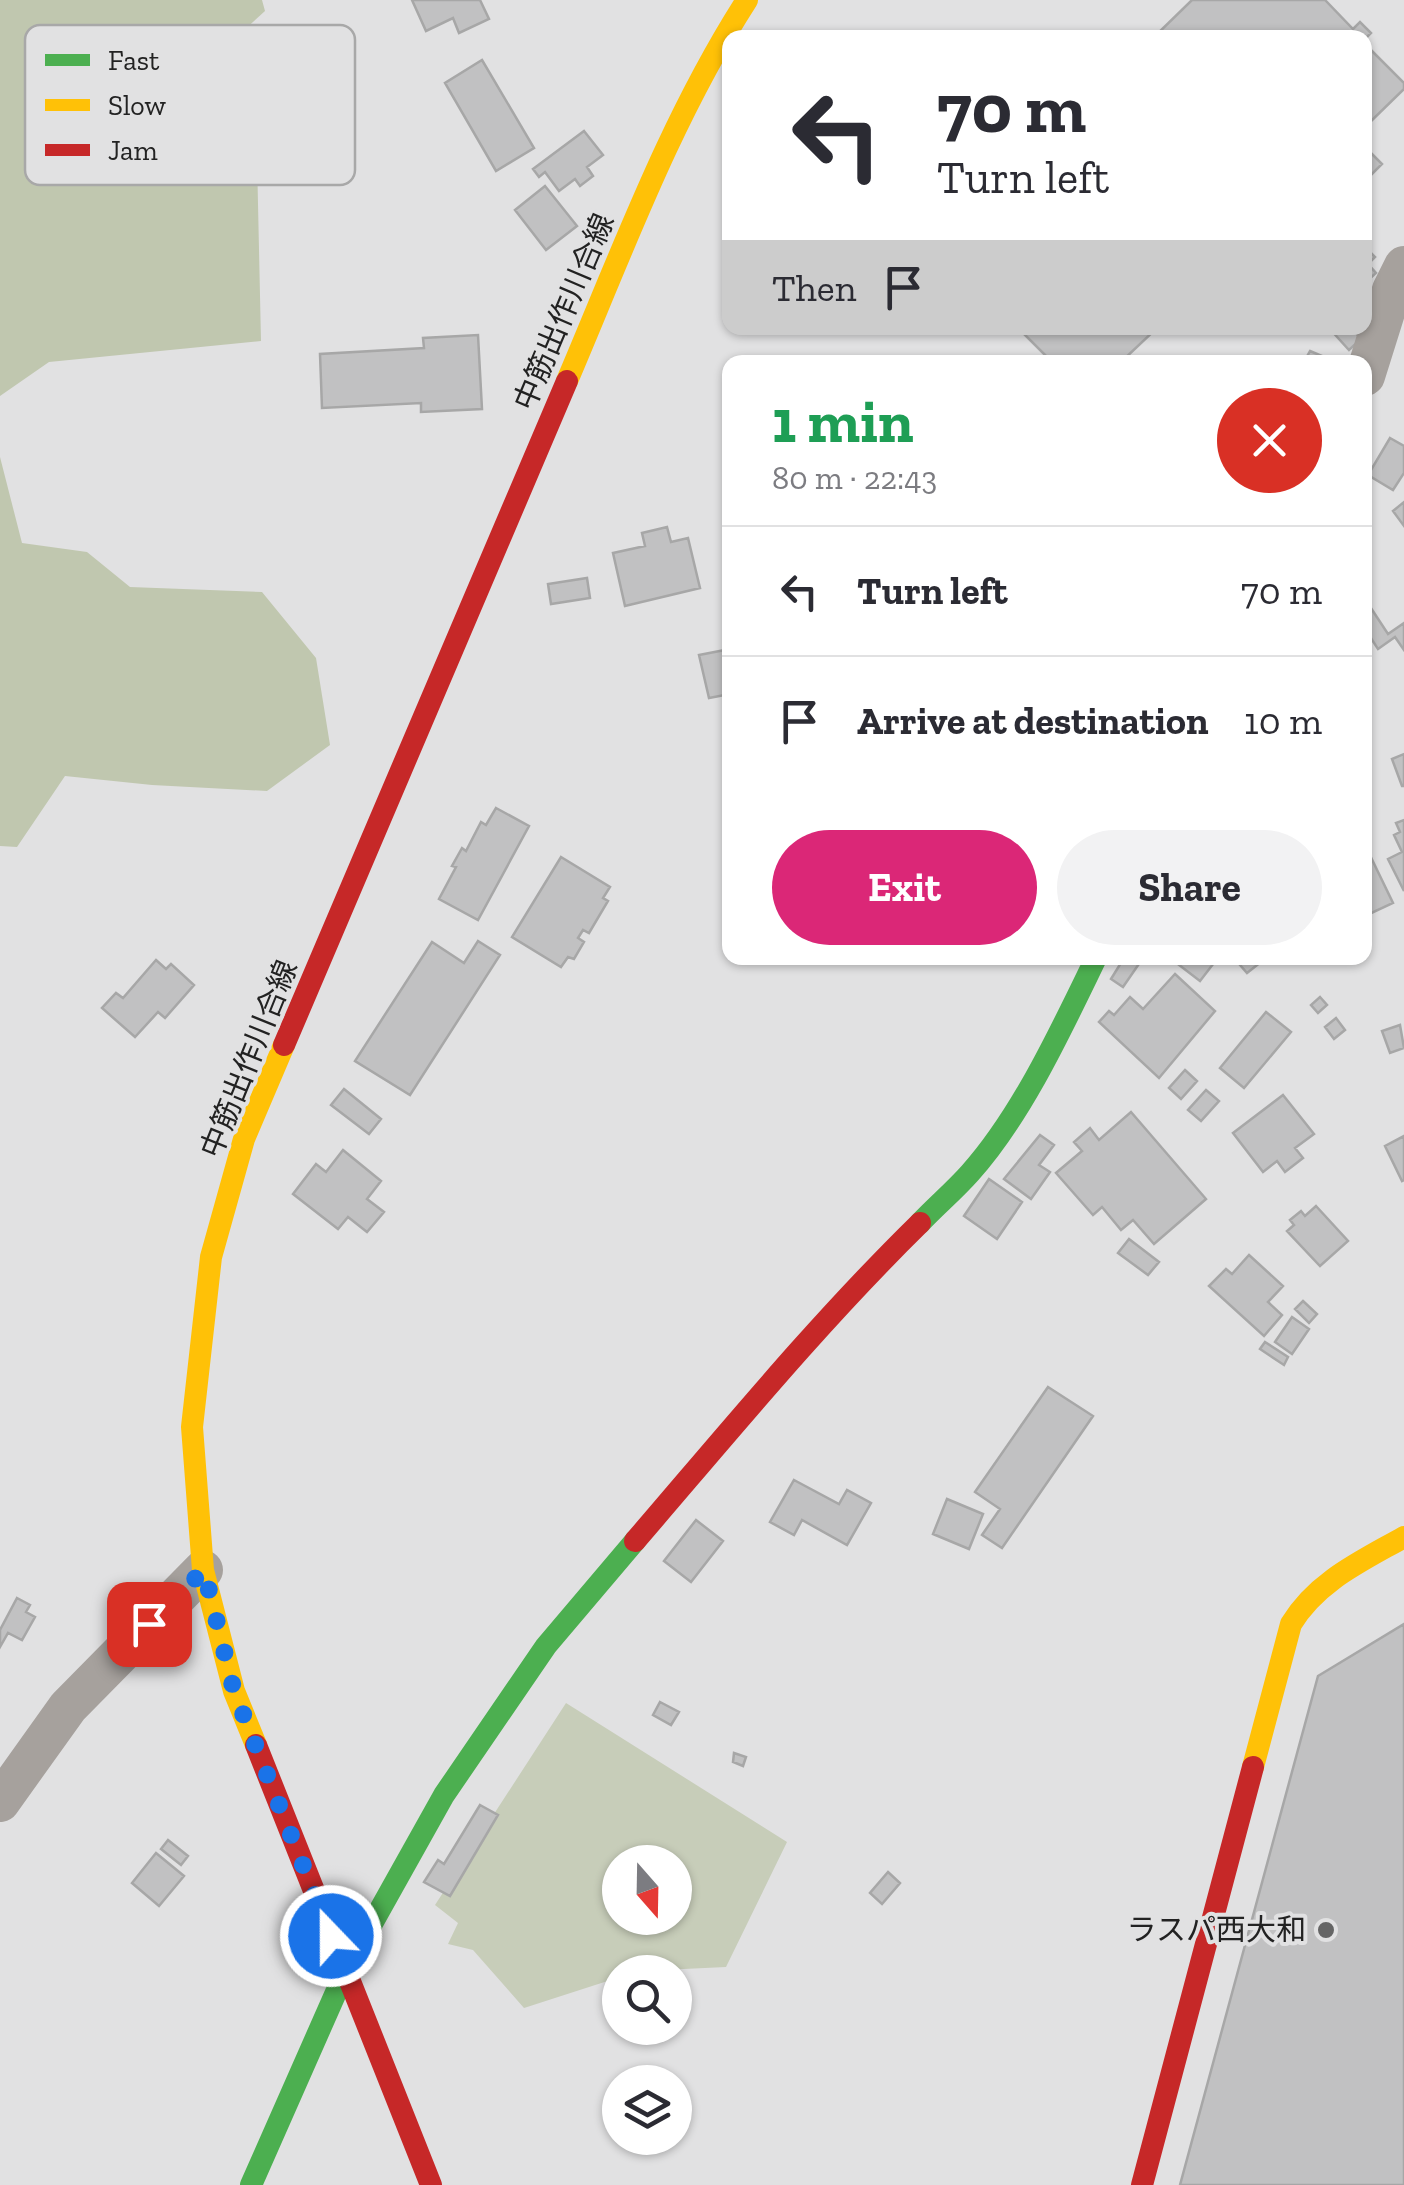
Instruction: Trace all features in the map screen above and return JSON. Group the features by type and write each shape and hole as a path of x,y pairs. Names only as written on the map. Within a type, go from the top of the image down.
{"main road":[{"name":"中筋出作川合線","path":"728,30 747,0"},
{"name":"中筋出作川合線","path":"431,2185 234,1691 204,1570 192,1427 211,1257 244,1139 681,114 722,39"},
{"path":"251,2185 345,1972 444,1796 546,1646 859,1283 972,1170 1018,1105 1093,965"},
{"path":"1142,2185 1291,1624 1299,1607 1312,1594 1404,1537"}],"street":[{"path":"1372,355 1392,290 1404,266"},
{"path":"0,1802 68,1706 204,1570"}],"green space":[{"path":"0,0 262,0 265,11 250,25 25,25 25,185 258,185 261,341 49,362 0,396"},
{"path":"0,457 22,543 87,552 130,587 262,592 316,658 330,745 267,791 65,776 17,847 0,846"},
{"path":"566,1703 787,1842 726,1967 692,1969 692,1955 602,1955 602,1983 524,2008 473,1950 448,1944 458,1923 435,1905"}],"building":[{"path":"412,0 480,0 489,19 459,33 453,18 426,31"},
{"path":"1192,0 1325,0 1353,29 1360,22 1368,30 1161,30"},
{"path":"1372,51 1404,83 1404,89 1372,120"},
{"path":"482,60 534,148 496,171 445,83"},
{"path":"584,131 603,155 587,167 593,176 580,186 575,179 559,191 545,172 539,177 533,169"},
{"path":"1372,154 1382,164 1372,174"},
{"path":"545,186 577,226 546,250 515,210"},
{"path":"478,335 482,409 421,412 421,403 322,408 320,354 424,348 423,338"},
{"path":"1025,335 1150,335 1128,355 1045,355"},
{"path":"1335,335 1357,335 1361,339 1349,350"},
{"path":"1390,438 1404,446 1404,473 1393,490 1372,477 1372,468"},
{"path":"1404,502 1404,526 1393,511"},
{"path":"667,527 671,542 688,538 700,588 625,606 613,553 645,546 642,533"},
{"path":"587,578 590,598 551,604 548,584"},
{"path":"1372,610 1388,634 1404,623 1404,650 1395,637 1378,649 1372,640"},
{"path":"722,651 722,696 709,698 699,655"},
{"path":"1404,754 1404,786 1402,786 1392,759"},
{"path":"496,808 529,826 478,920 439,899 462,848 466,851 481,822 486,825"},
{"path":"1404,820 1404,891 1388,859 1402,852 1394,835 1400,832 1396,823"},
{"path":"561,857 610,887 603,898 608,901 589,933 583,930 578,938 584,942 574,959 568,957 561,967 512,937"},
{"path":"1372,860 1393,903 1372,913"},
{"path":"478,941 500,955 410,1095 355,1061 432,942 464,963"},
{"path":"156,960 166,969 171,964 194,985 165,1018 158,1012 135,1037 102,1008 116,993 123,998"},
{"path":"1120,965 1138,965 1123,987 1111,979"},
{"path":"1179,965 1212,965 1200,981"},
{"path":"1240,965 1257,965 1247,973"},
{"path":"1175,974 1215,1011 1159,1078 1099,1022 1109,1011 1114,1015 1130,997 1143,1009"},
{"path":"1320,997 1327,1005 1318,1013 1311,1005"},
{"path":"1266,1012 1291,1032 1244,1088 1220,1068"},
{"path":"1336,1018 1345,1030 1334,1039 1325,1027"},
{"path":"1400,1025 1404,1048 1390,1053 1382,1031"},
{"path":"1185,1070 1197,1081 1181,1099 1169,1088"},
{"path":"344,1089 381,1119 369,1134 331,1105"},
{"path":"1206,1090 1219,1101 1201,1121 1188,1110"},
{"path":"1283,1095 1314,1134 1295,1148 1303,1158 1285,1172 1277,1161 1263,1172 1233,1133"},
{"path":"1131,1112 1206,1199 1154,1244 1133,1220 1121,1230 1102,1207 1093,1215 1056,1173 1082,1151 1074,1142 1090,1128 1099,1140"},
{"path":"1040,1135 1054,1145 1039,1165 1050,1172 1031,1199 1004,1179"},
{"path":"1404,1136 1404,1180 1402,1181 1385,1146"},
{"path":"343,1150 381,1181 367,1199 384,1212 367,1232 348,1217 338,1229 293,1194 316,1164 326,1172"},
{"path":"989,1179 1022,1202 997,1239 964,1216"},
{"path":"1316,1206 1348,1241 1320,1266 1287,1231 1294,1225 1290,1220 1301,1211 1305,1216"},
{"path":"1129,1239 1159,1262 1148,1275 1118,1253"},
{"path":"1249,1255 1283,1286 1268,1302 1282,1315 1264,1336 1209,1286 1226,1269 1232,1274"},
{"path":"1303,1301 1317,1314 1309,1323 1295,1309"},
{"path":"1292,1317 1309,1329 1292,1354 1275,1342"},
{"path":"1265,1342 1288,1357 1284,1365 1260,1349"},
{"path":"1048,1387 1093,1416 1002,1548 982,1535 1000,1509 975,1492"},
{"path":"794,1480 839,1504 847,1490 871,1503 847,1545 802,1520 794,1535 770,1522"},
{"path":"947,1499 983,1514 969,1549 933,1534"},
{"path":"696,1520 723,1541 691,1582 664,1561"},
{"path":"17,1598 30,1605 26,1612 35,1617 22,1640 8,1633 0,1647 0,1630"},
{"name":"ラスパ西大和","path":"1404,1624 1404,2185 1180,2185 1318,1676"},
{"path":"660,1702 679,1712 671,1725 653,1715"},
{"path":"734,1753 746,1757 743,1766 733,1762"},
{"path":"480,1805 498,1815 450,1896 424,1882 438,1860 444,1864"},
{"path":"168,1840 188,1856 181,1865 161,1849"},
{"path":"156,1853 184,1876 159,1906 132,1883"},
{"path":"888,1872 900,1883 882,1904 870,1893"}],"traffic: fast":[{"path":"920,1223 970,1173 1007,1125 1040,1070 1093,965"},
{"path":"251,2185 345,1972 444,1795 546,1646 635,1541"}],"traffic: slow":[{"path":"729,30 747,0"},
{"path":"567,381 671,138 722,42"},
{"path":"256,1745 234,1691 203,1570 192,1427 211,1257 244,1139 284,1045"},
{"path":"1253,1767 1291,1624 1327,1584 1404,1537"}],"traffic: jam":[{"path":"284,1045 567,381"},
{"path":"635,1541 810,1339 920,1223"},
{"path":"256,1745 431,2185"},
{"path":"1142,2185 1253,1767"}],"place":[{"name":"ラスパ西大和","path":"1326,1930"}],"route":[{"path":"149,1624 204,1570 234,1691 331,1936"}]}
